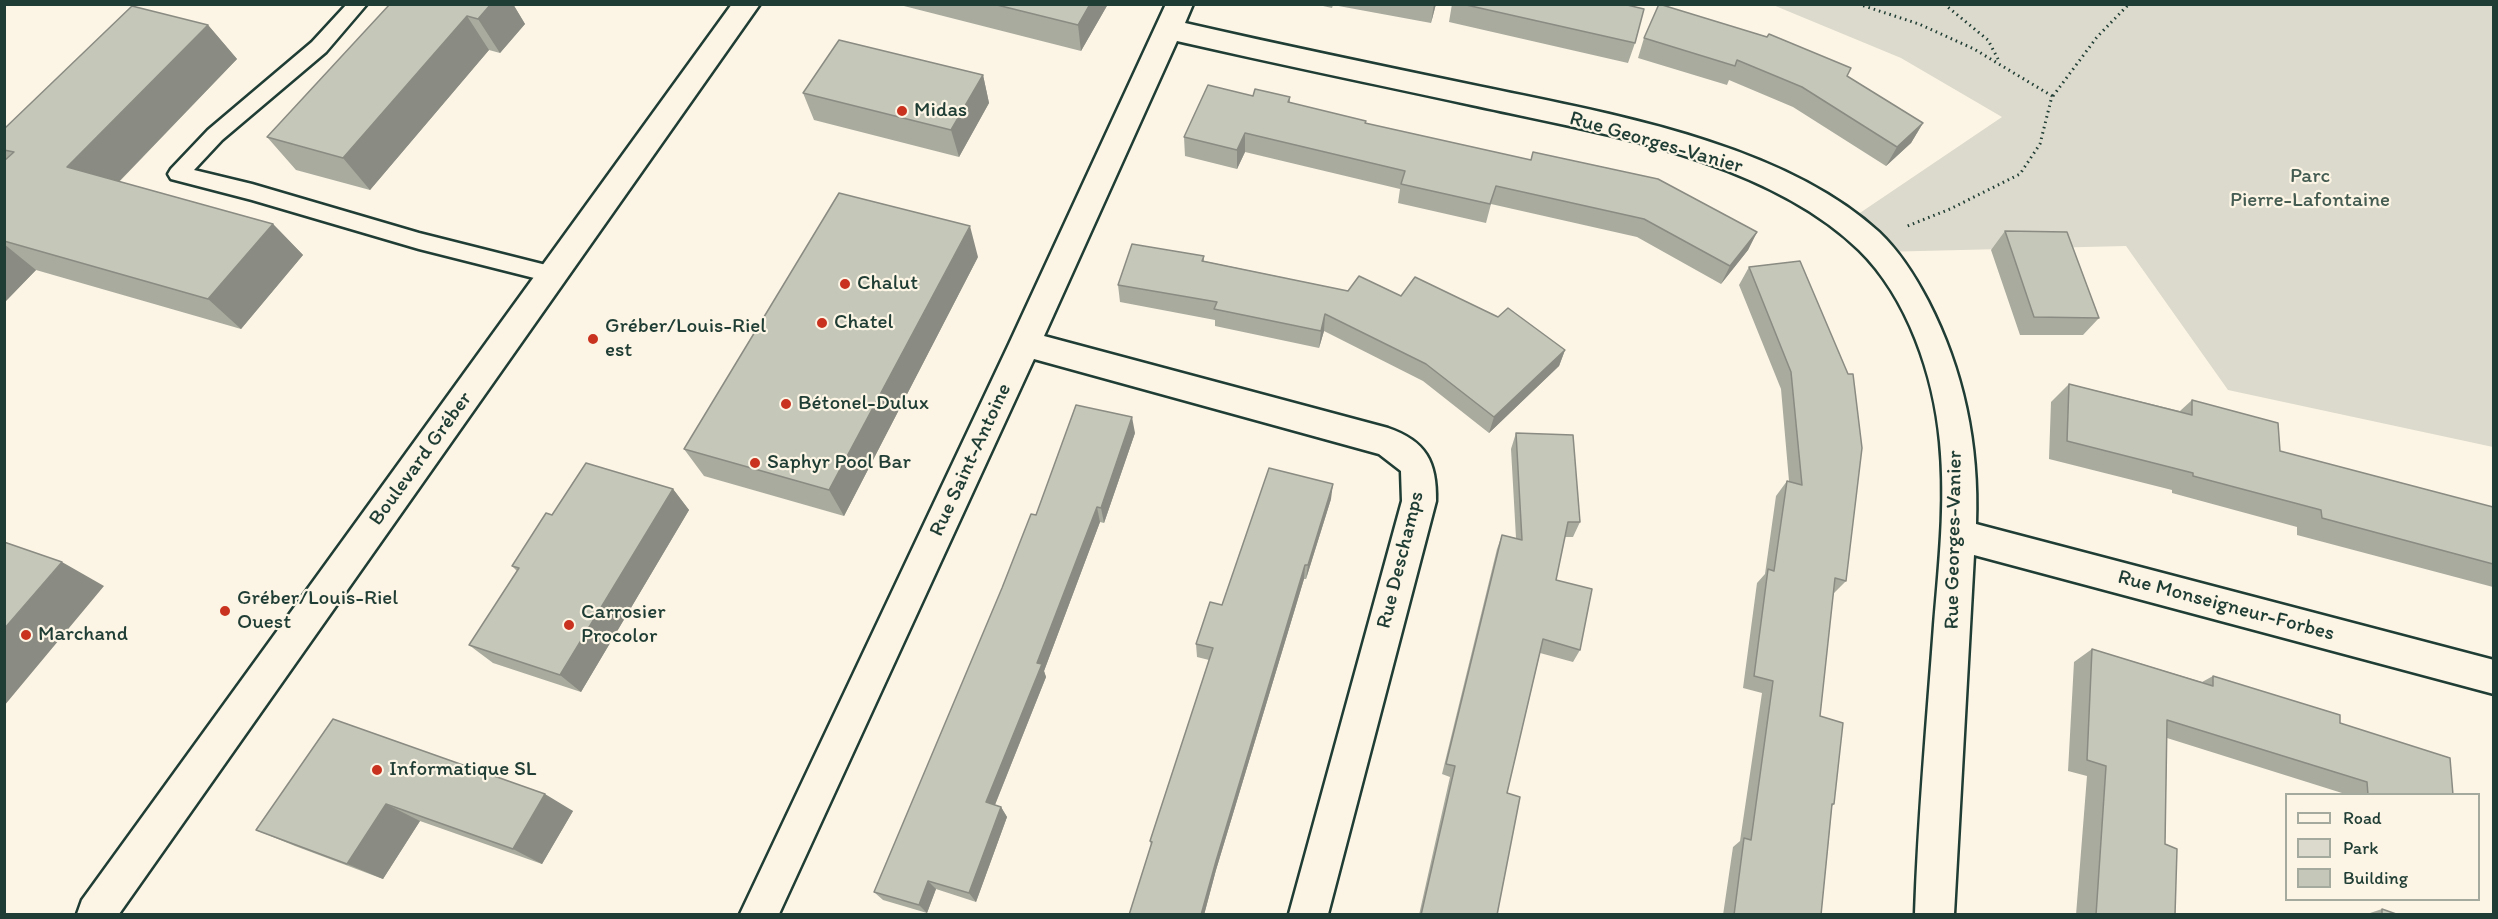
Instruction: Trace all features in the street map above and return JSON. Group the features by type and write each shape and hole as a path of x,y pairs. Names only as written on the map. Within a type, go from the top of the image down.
{"street":[{"name":"Boulevard Gréber","path":"96,915 747,4"},
{"name":"Rue Georges-Vanier","path":"1174,17 1608,125 1701,151 1761,174 1805,195 1869,240 1916,308 1944,376 1953,411 1958,455 1958,535 1934,915"},
{"name":"Rue Saint-Antoine","path":"759,915 1025,344 1174,17"},
{"name":"Rue Deschamps","path":"1025,344 1388,442 1405,452 1417,463 1420,480 1419,501 1309,915"},
{"name":"Rue Monseigneur-Forbes","path":"1958,535 2493,677"}],"lane":[{"path":"358,4 319,47 215,135 178,174 252,192 419,241 554,275"}],"path":[{"path":"1858,4 1919,24 2000,63 2052,96"},
{"path":"1944,4 1988,40 2000,63"},
{"path":"1869,240 1950,209 2020,174 2040,144 2052,96 2097,37 2129,4"}],"green space":[{"name":"Parc Pierre-Lafontaine","path":"1773,5 2493,5 2493,447 2228,390 2126,246 1879,252 1845,223 2002,117 1901,58"}],"building":[{"path":"390,4 491,4 478,19 467,16 343,158 267,137"},
{"path":"993,4 1090,4 1078,25"},
{"path":"1462,4 1623,4 1644,9 1635,43"},
{"path":"1659,4 1767,37 1769,34 1851,68 1847,76 1923,123 1897,147 1802,87 1737,60 1735,66 1644,38"},
{"path":"132,6 208,25 67,167 273,224 208,299 4,241 4,161 14,152 4,150 4,129"},
{"path":"839,40 983,75 951,130 803,93"},
{"path":"1208,85 1253,96 1255,89 1290,97 1288,102 1366,121 1365,123 1531,160 1533,152 1658,179 1757,232 1730,266 1644,219 1496,186 1490,204 1401,184 1405,171 1245,133 1237,150 1184,137"},
{"path":"839,193 970,226 829,490 684,449"},
{"path":"2005,231 2067,232 2099,318 2034,317"},
{"path":"1132,244 1204,256 1202,261 1348,291 1359,276 1401,296 1415,277 1498,317 1508,308 1565,350 1494,417 1426,364 1325,314 1321,331 1214,309 1217,302 1118,285"},
{"path":"1800,261 1848,374 1853,374 1862,448 1846,581 1835,578 1820,716 1843,723 1821,915 1734,915 1744,838 1751,840 1773,681 1754,676 1768,569 1774,571 1787,481 1802,485 1791,372 1749,267"},
{"path":"2069,384 2192,415 2192,400 2278,423 2280,451 2493,507 2493,564 2322,518 2321,510 2193,476 2193,473 2067,441"},
{"path":"1076,405 1132,417 1101,508 1097,507 1037,663 1042,664 986,802 1001,807 969,893 928,881 919,905 874,892 1031,514 1036,515"},
{"path":"1516,433 1573,435 1580,522 1568,522 1556,580 1592,589 1580,650 1543,639 1507,793 1520,797 1497,915 1421,915 1455,766 1446,764 1502,535 1522,540"},
{"name":"Carrosier Procolor","path":"586,463 673,489 560,675 469,645 519,568 512,566 546,513 552,515"},
{"path":"1269,468 1333,484 1308,565 1305,565 1201,915 1129,915 1152,842 1150,841 1213,648 1196,644 1210,602 1222,605"},
{"path":"4,542 62,562 4,629"},
{"path":"2092,649 2213,686 2213,676 2340,715 2340,723 2450,758 2453,793 2368,793 2367,782 2167,720 2165,844 2177,849 2175,915 2096,915 2106,766 2087,760"},
{"path":"333,719 545,794 513,849 386,804 347,864 256,830"},
{"path":"2382,909 2399,915 2382,915"}],"place":[{"name":"Midas","path":"902,111"},
{"name":"Chalut","path":"845,284"},
{"name":"Chatel","path":"822,323"},
{"name":"Gréber/Louis-Riel est","path":"593,339"},
{"name":"Bétonel-Dulux","path":"786,404"},
{"name":"Saphyr Pool Bar","path":"755,463"},
{"name":"Gréber/Louis-Riel Ouest","path":"225,611"},
{"name":"Carrosier Procolor","path":"569,625"},
{"name":"Marchand","path":"26,635"},
{"name":"Informatique SL","path":"377,770"}]}
